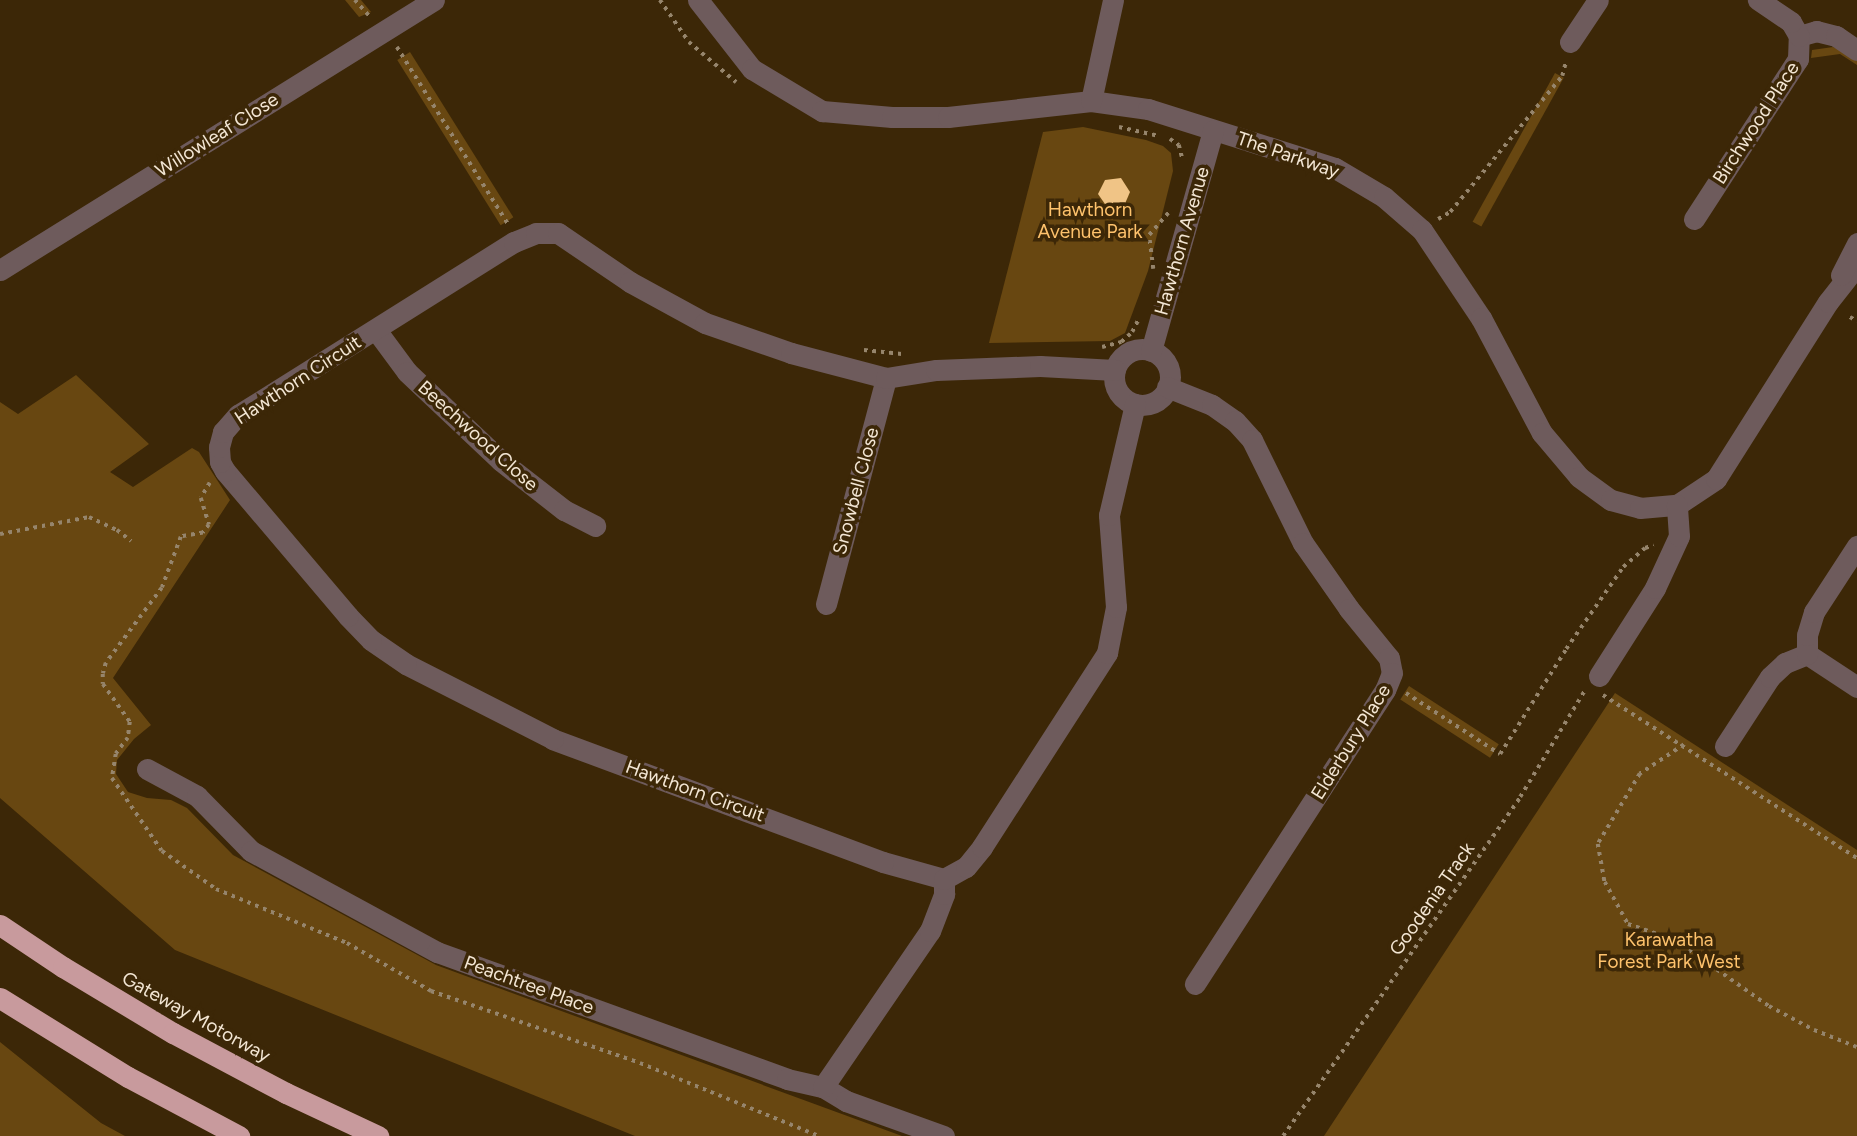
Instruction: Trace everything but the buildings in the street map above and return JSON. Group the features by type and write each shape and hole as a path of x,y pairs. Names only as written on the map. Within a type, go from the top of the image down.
{"highway":[{"name":"Gateway Motorway","path":"0,925 63,967 173,1033 286,1093 378,1136"},
{"path":"0,998 128,1077 239,1136"}],"street":[{"name":"Willowleaf Close","path":"0,270 434,0"},
{"name":"The Parkway","path":"698,0 751,69 822,111 892,117 948,117 1091,100 1148,109 1335,168 1384,197 1422,230 1481,318 1542,433 1579,477 1611,500 1640,509 1677,505 1716,479 1828,302 1857,265"},
{"path":"1091,100 1113,0"},
{"path":"1570,42 1598,0"},
{"name":"Birchwood Place","path":"1694,219 1798,59 1799,36 1791,22 1758,0"},
{"path":"1799,36 1816,31 1836,36 1857,50"},
{"name":"Hawthorn Avenue","path":"1151,351 1213,131"},
{"name":"Hawthorn Circuit","path":"944,880 883,862 553,739 406,664 372,640 348,616 225,471 220,462 219,447 223,432 238,415 514,242 536,233 558,233 630,282 705,323 791,354 886,378 936,370 1040,366 1115,370"},
{"name":"The Parkway","path":"1828,302 1857,243"},
{"name":"Beechwood Close","path":"376,330 407,372 501,461 564,510 595,526"},
{"path":"1151,351 1167,365 1167,387 1154,401 1135,404 1118,391 1115,370 1128,353 1151,351"},
{"name":"Snowbell Close","path":"826,604 886,378"},
{"name":"Elderbury Place","path":"1167,387 1212,405 1235,421 1252,440 1303,543 1349,609 1389,658 1392,673 1389,682 1195,984"},
{"path":"823,1087 930,931 944,894 944,880 967,867 982,847 1107,653 1116,607 1109,515 1135,404"},
{"path":"1593,681 1655,589 1679,537 1677,505"},
{"path":"1807,654 1807,635 1814,612 1857,546"},
{"path":"1807,654 1857,687"},
{"path":"1725,746 1770,677 1785,663 1807,654"},
{"name":"Peachtree Place","path":"147,769 197,796 251,851 437,952 788,1079 823,1087 846,1101 944,1136"}],"path":[{"path":"355,0 402,53 510,226 520,222"},
{"path":"660,0 689,42 739,85"},
{"path":"1422,230 1450,212 1562,76 1570,42"},
{"path":"1113,126 1174,140 1183,153 1180,172"},
{"path":"1150,279 1153,269 1149,235 1172,206"},
{"path":"1096,347 1121,342 1132,332 1142,311"},
{"path":"1850,317 1857,321"},
{"path":"854,349 907,354"},
{"path":"225,471 204,489 201,498 209,526 203,533 181,537 162,588 106,663 103,674 103,684 130,722 128,738 116,754 113,778 162,851 216,889 346,943 431,991 640,1063 819,1136"},
{"path":"0,534 89,517 117,530 131,541"},
{"path":"1389,682 1500,754 1566,649 1623,567 1645,548 1679,537"},
{"path":"1593,681 1684,745 1857,858"},
{"name":"Goodenia Track","path":"1283,1136 1520,797 1593,681"},
{"path":"1684,745 1640,774 1598,844 1605,881 1628,924 1675,940 1769,1006 1814,1030 1857,1047"}],"green space":[{"path":"345,0 361,0 371,12 359,17"},
{"path":"1833,47 1857,57 1857,65 1840,54 1811,58 1812,50"},
{"path":"410,52 513,217 501,225 397,60"},
{"path":"1555,73 1564,78 1481,227 1473,222"},
{"name":"Hawthorn Avenue Park","path":"1083,127 1146,140 1163,146 1171,153 1173,171 1148,271 1125,333 1110,341 989,343 1043,132"},
{"path":"76,375 149,444 110,472 133,487 192,448 199,452 230,500 113,678 151,725 134,739 117,760 116,774 128,792 147,798 171,800 187,808 233,855 436,965 902,1136 635,1136 175,950 0,798 0,402 18,414"},
{"path":"1409,686 1499,744 1490,758 1400,699"},
{"name":"Karawatha Forest Park West","path":"1615,693 1857,850 1857,1136 1324,1136"},
{"path":"0,1042 101,1123 125,1136 0,1136"}]}
